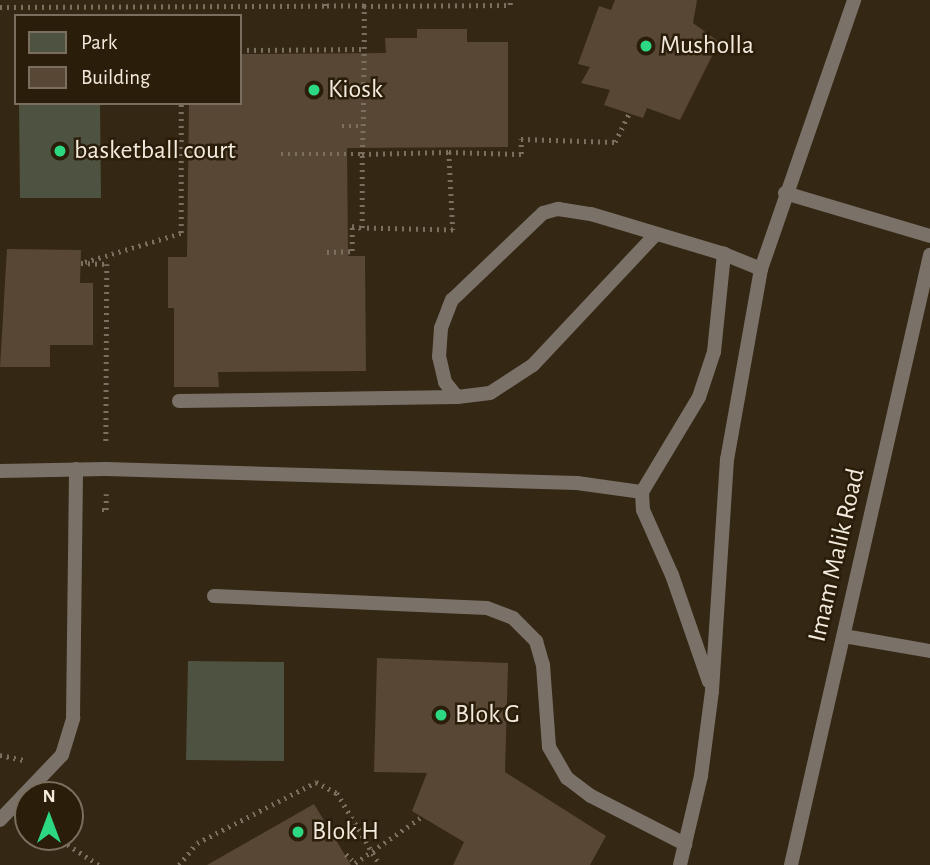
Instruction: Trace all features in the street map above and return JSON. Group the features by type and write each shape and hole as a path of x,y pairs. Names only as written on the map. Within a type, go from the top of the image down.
{"lane":[{"path":"680,865 701,776 712,691 727,459 761,269 785,193 854,0"},
{"path":"785,193 930,236"},
{"path":"457,397 445,382 439,357 441,328 452,300 543,213 558,209 591,214 724,254 761,269"},
{"path":"179,401 457,397 490,393 533,365 656,234"},
{"path":"712,691 672,575 643,510 642,492 699,397 714,352 724,254"},
{"name":"Imam Malik Road","path":"791,865 930,255"},
{"path":"0,471 76,468 577,483 642,492"},
{"path":"0,820 62,755 73,718 76,468"},
{"path":"214,596 487,608 513,618 536,641 543,665 549,747 567,778 592,796 685,844"},
{"path":"844,636 930,651"}],"path":[{"path":"0,7 326,3 364,6 510,5 510,0"},
{"path":"362,228 364,6"},
{"path":"242,50 364,49"},
{"path":"106,451 107,264 81,263 181,233 181,105"},
{"path":"281,154 521,154 521,139 615,142 629,113"},
{"path":"342,126 363,126"},
{"path":"327,252 352,251 352,226 453,230 449,152"},
{"path":"178,865 197,843 316,782 337,793 380,865"},
{"path":"346,854 356,864 420,818"},
{"path":"78,851 99,865"}],"green space":[{"name":"basketball court","path":"19,105 100,105 101,198 20,198"},
{"path":"188,661 284,662 284,761 186,760"}],"building":[{"path":"615,0 697,0 693,23 719,42 680,120 647,108 643,118 604,105 610,90 581,83 590,67 578,64 599,6 611,10"},
{"path":"417,29 467,29 467,42 508,42 508,147 347,148 348,256 365,256 366,371 218,372 219,387 174,387 174,308 168,308 168,257 187,257 189,105 242,105 242,54 386,53 385,38 417,38"},
{"path":"7,249 81,250 80,283 93,283 93,345 50,345 50,367 0,367"},
{"name":"Blok G","path":"377,658 508,663 505,772 606,836 590,865 453,865 464,842 412,811 427,773 374,772"},
{"name":"Blok H","path":"314,804 351,865 207,865"}],"place":[{"name":"Musholla","path":"646,46"},
{"name":"Kiosk","path":"314,90"},
{"name":"basketball court","path":"60,151"},
{"name":"Blok G","path":"441,715"},
{"name":"Blok H","path":"298,832"}]}
